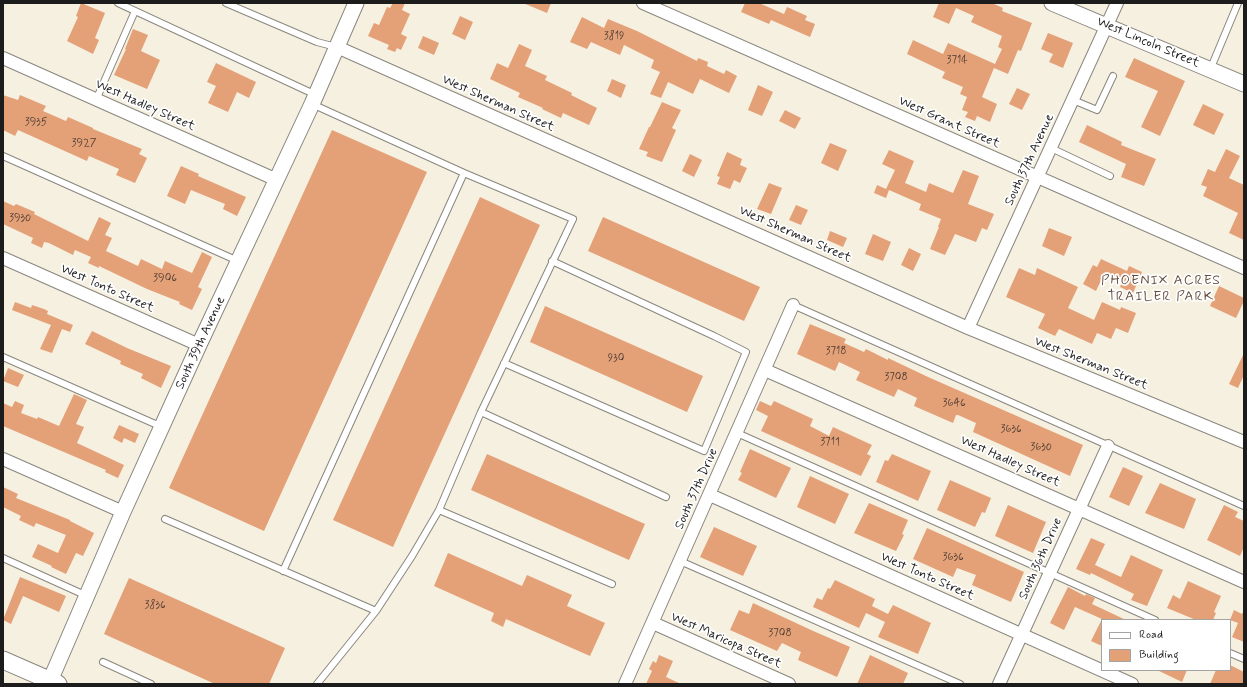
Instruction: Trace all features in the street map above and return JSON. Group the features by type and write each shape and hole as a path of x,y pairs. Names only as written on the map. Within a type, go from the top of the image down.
{"main road":[{"path":"3,660 52,683"}],"street":[{"name":"South 39th Avenue","path":"52,683 87,596 162,427 314,100 356,3"},
{"name":"West Grant Street","path":"643,3 1244,268"},
{"name":"West Lincoln Street","path":"1052,3 1244,84"},
{"name":"South 37th Avenue","path":"968,328 1117,3"},
{"name":"West Sherman Street","path":"337,47 968,328 1244,442"},
{"name":"West Hadley Street","path":"3,58 277,180"},
{"name":"West Tonto Street","path":"3,258 199,345"},
{"name":"South 37th Drive","path":"625,684 793,305"},
{"name":"West Hadley Street","path":"765,370 1244,582"},
{"name":"South 36th Drive","path":"999,684 1108,446"},
{"path":"3,459 124,512"},
{"name":"West Tonto Street","path":"710,495 1101,670"},
{"name":"West Maricopa Street","path":"652,623 789,684"},
{"name":"West Tonto Street","path":"1103,671 1132,684"}],"lane":[{"path":"118,3 464,173 572,219 480,412 439,510 412,556 376,612 317,684"},
{"path":"226,3 316,42 337,47"},
{"path":"1210,70 1238,3"},
{"path":"96,100 135,11"},
{"path":"1073,100 1097,110 1113,76"},
{"path":"1051,148 1110,176"},
{"path":"3,156 238,261"},
{"path":"283,571 464,173"},
{"path":"504,363 704,451 746,352 707,332 552,261"},
{"path":"793,305 1244,506"},
{"path":"3,357 162,427"},
{"path":"480,412 666,497"},
{"path":"737,433 1153,619"},
{"path":"439,510 612,584"},
{"path":"165,518 376,612"},
{"path":"3,558 87,596"},
{"path":"680,561 960,684"},
{"path":"1231,653 1244,659"},
{"path":"103,662 151,684"}],"building":[{"path":"81,3 105,13 95,38 99,40 93,54 67,41 78,17 76,16"},
{"path":"393,3 405,3 402,10 410,14 401,34 407,37 401,50 397,48 395,52 387,49 389,45 368,36 374,23 379,25 387,7 390,8"},
{"path":"523,3 551,3 547,13"},
{"path":"745,3 759,3 784,14 787,7 807,16 805,20 815,24 810,37 771,20 769,24 741,12"},
{"path":"939,3 992,3 1003,8 1002,11 1032,23 1021,51 1018,50 1008,74 994,68 982,97 997,104 990,122 977,116 975,121 965,117 968,112 962,110 967,97 960,94 963,87 942,78 945,72 907,54 913,40 943,54 948,43 995,64 1002,49 998,47 1002,36 971,22 974,16 956,8 949,24 933,17"},
{"path":"460,16 473,22 465,40 452,34"},
{"path":"582,17 604,28 608,19 637,31 697,61 698,58 708,62 707,66 724,74 726,70 737,76 729,93 700,79 693,94 668,82 661,98 650,94 660,72 651,68 654,60 624,45 620,55 591,42 587,49 570,42"},
{"path":"133,29 148,35 141,51 160,60 147,89 114,75"},
{"path":"1048,33 1073,43 1063,68 1049,62 1053,54 1041,49"},
{"path":"423,36 439,43 434,55 418,48"},
{"path":"519,44 532,50 525,66 547,76 545,80 572,93 571,95 597,108 589,125 563,113 561,118 518,97 520,93 490,79 497,63 508,68"},
{"path":"1134,58 1185,81 1160,136 1141,127 1158,91 1125,77"},
{"path":"216,63 256,82 249,98 237,92 228,112 208,103 216,86 207,82"},
{"path":"612,79 626,85 621,98 607,91"},
{"path":"758,85 773,92 762,116 748,110"},
{"path":"1017,88 1030,94 1022,110 1009,104"},
{"path":"3,95 18,100 20,95 46,106 43,111 66,121 68,117 142,149 139,154 147,158 135,183 116,175 119,169 89,156 87,161 18,130 15,136 3,130"},
{"path":"662,102 681,110 672,128 676,130 662,162 646,156 648,152 639,149"},
{"path":"1203,104 1224,114 1214,135 1193,125"},
{"path":"785,110 801,118 795,129 779,121"},
{"path":"1087,125 1122,142 1121,145 1156,159 1144,186 1121,177 1126,164 1079,142"},
{"path":"332,130 427,172 264,531 169,488"},
{"path":"830,143 847,150 838,171 821,163"},
{"path":"1226,149 1240,156 1229,178 1244,185 1244,240 1229,233 1238,213 1203,196 1207,187 1201,185 1208,169 1215,172"},
{"path":"889,150 914,161 905,183 926,192 929,183 953,193 963,170 979,176 968,204 994,214 987,230 982,228 976,242 955,234 945,255 930,249 941,219 919,210 921,204 889,190 886,198 874,193 877,185 886,189 895,170 882,164"},
{"path":"727,152 742,159 740,165 747,168 740,183 734,180 730,189 717,184 720,177 717,176"},
{"path":"690,154 702,160 694,177 682,171"},
{"path":"181,166 199,174 198,176 246,197 237,216 223,209 225,204 191,190 185,204 167,196"},
{"path":"769,183 782,188 771,214 757,209"},
{"path":"480,197 540,225 393,547 333,520"},
{"path":"3,201 14,206 16,204 35,212 34,214 88,241 99,217 111,223 105,235 112,238 106,251 138,266 141,259 162,269 165,261 192,273 202,252 212,257 198,287 202,289 192,310 179,304 180,302 147,289 99,266 99,268 88,263 91,257 75,250 73,255 49,243 44,242 42,248 31,243 33,238 3,224"},
{"path":"796,205 808,210 801,225 789,220"},
{"path":"603,217 760,287 744,321 588,251"},
{"path":"1049,228 1072,237 1064,256 1042,246"},
{"path":"830,231 847,238 843,247 827,240"},
{"path":"873,234 891,242 883,261 865,254"},
{"path":"909,248 921,254 913,271 901,265"},
{"path":"1101,259 1127,271 1129,266 1142,272 1133,293 1120,287 1123,280 1105,272 1096,291 1083,284 1093,265 1097,267"},
{"path":"1019,268 1035,275 1037,268 1078,287 1068,308 1094,320 1102,302 1120,310 1121,307 1136,313 1128,333 1116,328 1111,339 1097,333 1092,344 1059,329 1055,336 1038,328 1045,314 1006,297"},
{"path":"1219,286 1244,298 1236,318 1210,306"},
{"path":"15,302 31,308 32,305 44,309 48,311 47,314 73,325 70,332 62,329 52,353 40,349 51,325 12,310"},
{"path":"545,306 703,376 687,412 530,342"},
{"path":"810,324 846,339 844,343 864,352 866,349 888,360 888,358 1083,445 1070,476 973,432 976,423 956,415 953,423 914,406 917,398 898,389 894,397 856,380 860,372 839,362 835,371 797,354"},
{"path":"92,331 127,348 171,366 161,388 141,378 143,374 120,364 121,361 85,344"},
{"path":"1244,353 1244,375 1238,388 1229,384"},
{"path":"8,368 24,375 18,387 3,381"},
{"path":"74,394 87,400 76,424 84,427 77,443 124,465 118,478 105,472 106,470 3,426 3,403 12,407 15,401 24,405 21,413 37,419 38,417 59,426"},
{"path":"760,401 771,406 774,401 813,419 810,426 829,436 833,427 872,445 867,454 871,456 861,476 761,431 768,416 756,410"},
{"path":"119,425 139,434 135,443 124,438 122,443 113,438"},
{"path":"750,449 791,468 776,498 738,480 742,473 740,472"},
{"path":"487,454 645,524 629,560 471,490"},
{"path":"892,454 931,471 918,501 876,482 885,460 888,461"},
{"path":"1123,467 1143,476 1129,506 1109,497"},
{"path":"810,476 849,494 835,524 797,507"},
{"path":"950,480 991,498 985,513 982,512 975,527 937,510"},
{"path":"1160,483 1196,499 1184,529 1145,513"},
{"path":"3,487 18,494 16,498 70,520 94,533 83,556 76,553 66,574 32,557 38,544 58,553 66,535 36,523 34,527 19,520 21,516 3,507"},
{"path":"869,503 908,520 902,534 904,535 896,551 854,533"},
{"path":"1008,505 1046,522 1033,553 995,536"},
{"path":"1224,505 1238,512 1235,517 1244,521 1244,547 1240,556 1207,540"},
{"path":"714,527 757,546 743,576 700,557"},
{"path":"927,528 1024,572 1011,602 972,585 976,575 957,568 953,577 913,559"},
{"path":"1091,538 1105,544 1095,565 1121,577 1131,555 1163,570 1147,606 1131,600 1134,594 1091,573 1090,575 1076,569"},
{"path":"448,553 522,586 527,575 572,595 567,606 605,623 590,656 506,619 503,627 491,621 494,613 434,586"},
{"path":"20,577 66,596 59,612 23,596 11,624 3,620"},
{"path":"129,578 285,648 269,684 215,684 104,634"},
{"path":"835,580 875,599 872,606 888,614 893,605 931,623 918,654 878,637 885,622 866,613 859,628 813,607 817,598 822,600 828,588 830,589"},
{"path":"1188,581 1221,596 1214,612 1216,613 1213,619 1194,619 1167,608 1173,595 1180,599"},
{"path":"1068,587 1085,596 1086,594 1095,598 1092,604 1124,619 1102,619 1075,607 1064,630 1050,623"},
{"path":"753,603 850,647 837,677 798,660 801,652 782,643 777,651 730,630 739,610 749,614"},
{"path":"1234,610 1242,614 1244,610 1244,642 1232,637 1238,623 1230,619"},
{"path":"1101,621 1101,646 1091,641"},
{"path":"659,655 673,661 666,677 681,684 646,684 652,671 649,669 653,661 656,663"},
{"path":"870,655 908,673 903,684 857,684"},
{"path":"1231,666 1244,672 1244,684 1210,684 1216,671 1231,671"},
{"path":"1159,671 1187,671 1182,682"}],"district":[{"name":"PHOENIX ACRES TRAILER PARK","path":"1161,290"}]}
